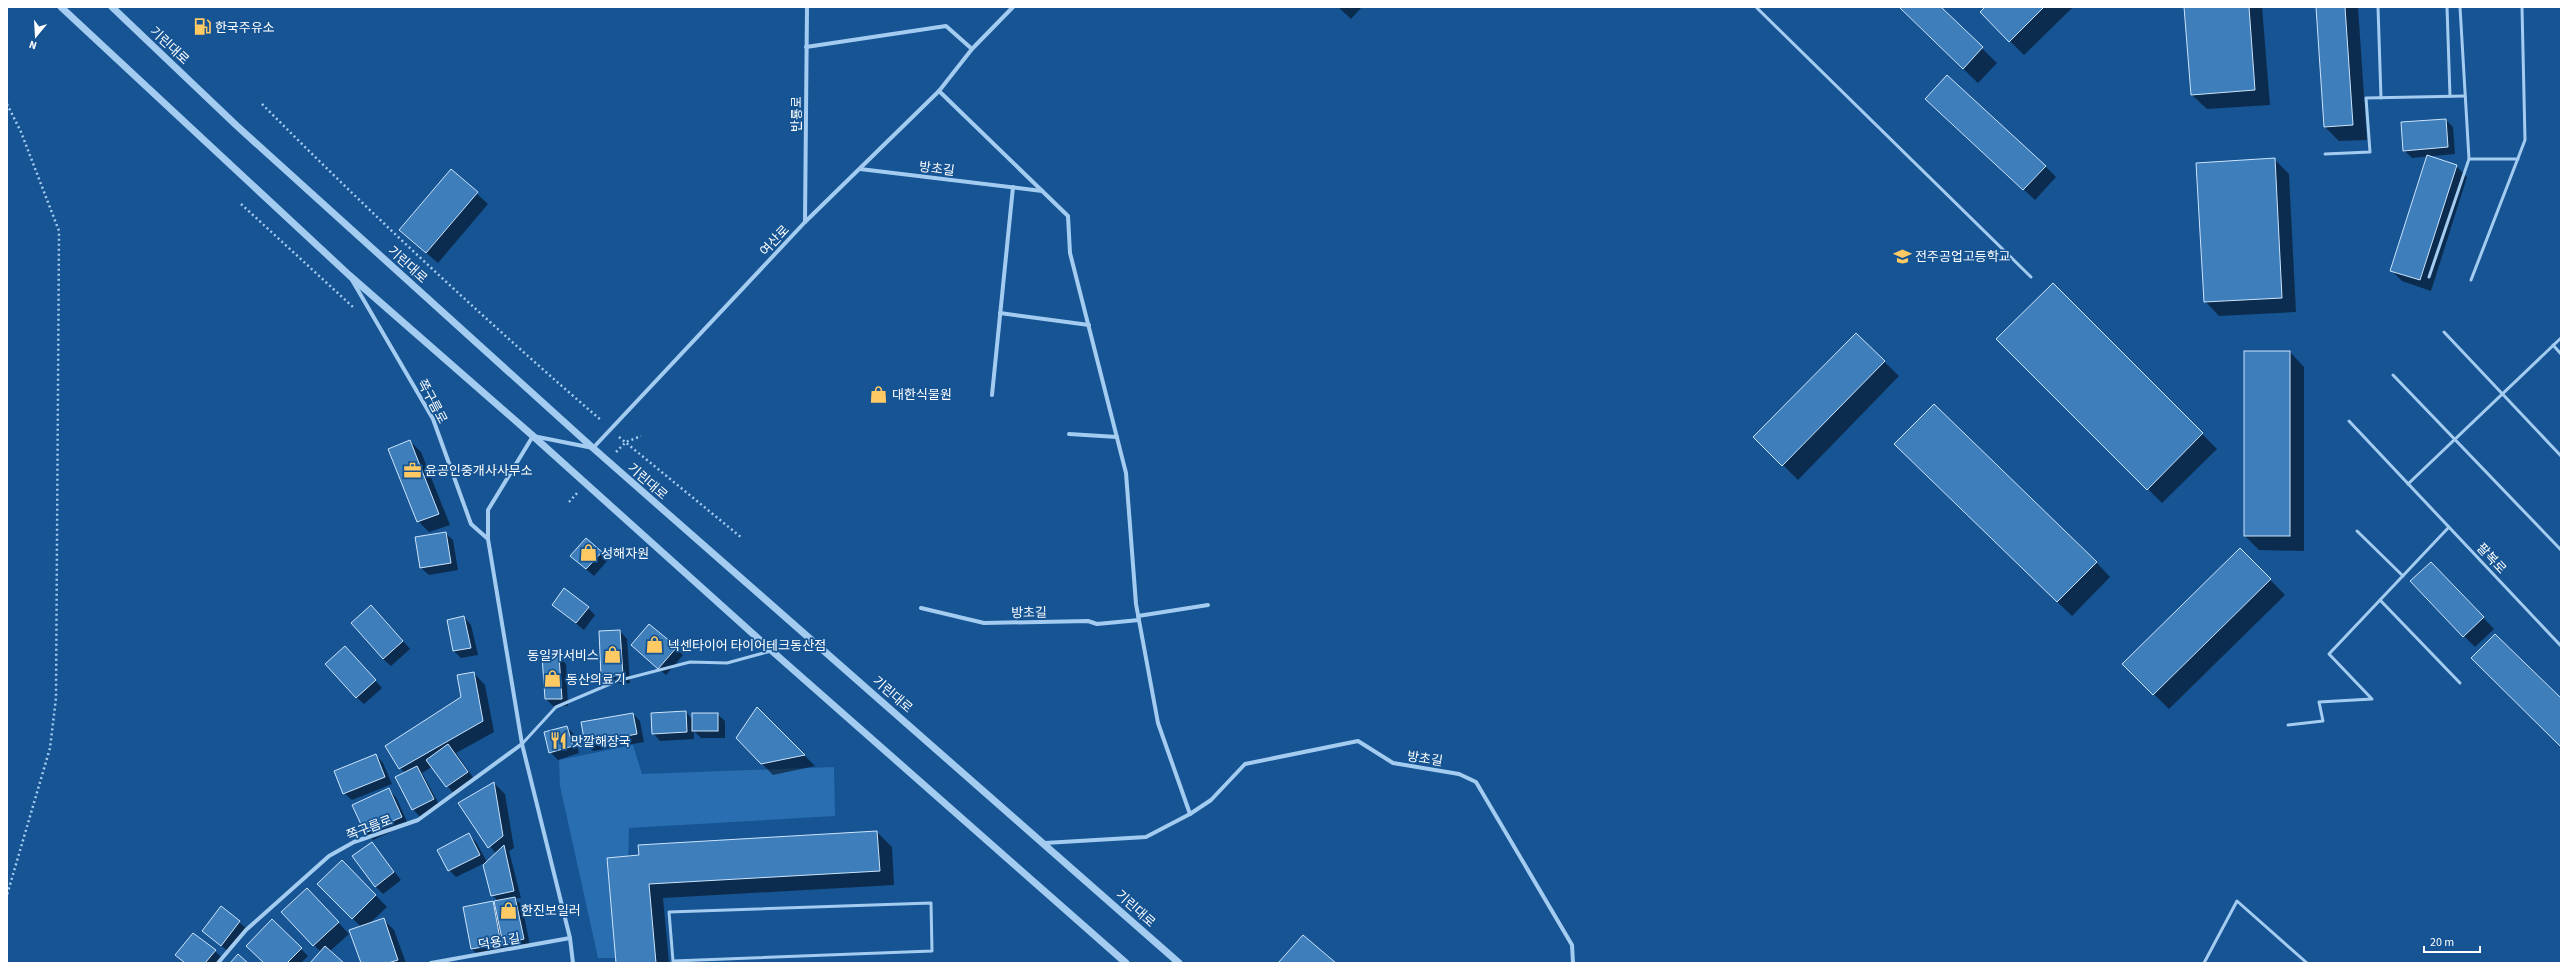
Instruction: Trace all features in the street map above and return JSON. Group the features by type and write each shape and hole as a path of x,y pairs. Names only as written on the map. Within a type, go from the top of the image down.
{"street":[{"path":"61,7 349,275 533,436 772,651 1126,963"},
{"name":"기린대로","path":"112,7 237,126 593,448 1179,963"},
{"name":"반룡로","path":"805,222 806,7"},
{"name":"여산로","path":"593,448 805,222 939,91 972,48 1014,7"},
{"path":"806,48 946,26 972,48"},
{"path":"939,91 1068,216 1070,253 1126,473 1139,618 1158,723 1190,814"},
{"name":"방초길","path":"860,168 1042,191"},
{"path":"992,395 1013,187"},
{"name":"쪽구름로","path":"349,275 433,418 471,524 488,539"},
{"path":"1000,313 1089,325"},
{"path":"1068,434 1117,437"},
{"path":"533,436 593,448"},
{"path":"533,436 488,510 488,539 522,744 570,938 573,963"},
{"name":"방초길","path":"921,608 984,622 1088,621 1097,624 1208,605"},
{"name":"방초길","path":"1045,844 1146,837 1190,814 1211,800 1245,764 1358,741 1393,763 1459,774 1476,782 1572,945 1573,963"},
{"name":"쪽구름로","path":"218,963 246,930 329,856 354,842 418,820 522,744"},
{"name":"덕용1길","path":"431,963 570,938"}],"lane":[{"path":"1756,7 2031,277"},
{"path":"2378,7 2381,98"},
{"path":"2447,7 2450,96"},
{"path":"2430,277 2469,159 2460,7"},
{"path":"2471,280 2525,140 2522,7"},
{"path":"2325,154 2370,152 2366,98 2465,96"},
{"path":"2469,159 2518,158"},
{"path":"2444,332 2561,456"},
{"path":"2408,484 2561,338"},
{"path":"2553,346 2561,354"},
{"path":"2393,375 2561,550"},
{"name":"팔복로","path":"2349,421 2561,646"},
{"path":"2288,725 2323,720 2319,702 2372,700 2329,654 2449,527"},
{"path":"2357,531 2403,576"},
{"path":"2380,600 2460,683"},
{"name":"쪽구름로","path":"522,744 556,707 616,681 690,662 727,663 772,651"},
{"path":"2204,963 2237,901 2307,963"},
{"path":"931,903 932,950 673,962 669,912 931,903"}],"path":[{"path":"7,104 21,132 60,231 56,698 50,748 7,895"},
{"path":"262,104 362,205 527,356 611,429 742,538"},
{"path":"241,204 358,311"}],"shaded area":[{"path":"633,745 642,774 834,767 835,816 629,828 628,865 616,958 598,958 560,786 559,760"}],"building":[{"path":"1899,7 1941,7 1983,47 1963,69"},
{"path":"1985,7 2044,7 2009,42 1980,12"},
{"path":"2184,7 2249,7 2255,90 2191,95"},
{"path":"2316,7 2345,7 2353,125 2324,127"},
{"path":"1947,75 2046,166 2023,190 1925,99"},
{"path":"2446,119 2448,147 2403,151 2401,122"},
{"path":"2427,155 2457,165 2420,280 2390,271"},
{"path":"2275,158 2282,298 2204,302 2196,163"},
{"path":"451,169 478,192 426,253 399,230"},
{"path":"2053,283 2203,433 2147,490 1996,339"},
{"path":"1856,333 1885,361 1782,466 1753,437"},
{"path":"2244,351 2290,351 2290,536 2244,536"},
{"path":"1934,404 2097,562 2057,602 1894,444"},
{"path":"410,440 439,514 417,522 388,449"},
{"path":"446,532 451,563 420,568 415,537"},
{"path":"586,538 602,552 586,569 570,556"},
{"path":"2240,548 2271,579 2153,695 2122,664"},
{"path":"2431,562 2484,617 2463,637 2410,581"},
{"path":"564,588 589,607 576,623 552,605"},
{"path":"371,605 403,641 383,659 351,623"},
{"path":"464,616 471,648 453,651 447,620"},
{"path":"649,624 677,647 658,669 631,645"},
{"path":"620,630 623,676 601,677 599,631"},
{"path":"2495,634 2561,698 2561,747 2471,658"},
{"path":"345,646 376,680 356,698 325,664"},
{"path":"542,656 559,656 562,699 545,699"},
{"path":"474,672 483,721 399,769 385,746 461,697 457,675"},
{"path":"757,707 805,755 761,764 736,738"},
{"path":"686,711 687,732 652,734 651,713"},
{"path":"633,713 637,734 585,744 581,722"},
{"path":"692,713 718,713 718,731 692,731"},
{"path":"567,726 573,746 549,753 544,732"},
{"path":"448,744 468,772 446,787 426,760"},
{"path":"376,754 385,777 343,794 334,771"},
{"path":"417,766 434,799 412,810 395,777"},
{"path":"494,782 503,836 488,848 458,803"},
{"path":"389,788 402,817 365,833 352,805"},
{"path":"877,831 880,871 649,884 656,963 616,963 607,858 639,855 638,845"},
{"path":"469,833 480,855 448,871 437,850"},
{"path":"372,842 394,872 375,887 352,856"},
{"path":"504,845 514,891 491,896 483,865"},
{"path":"342,860 376,895 352,919 317,884"},
{"path":"307,888 339,922 313,946 281,912"},
{"path":"515,897 524,939 503,944 494,901"},
{"path":"493,901 501,944 471,949 463,907"},
{"path":"221,906 240,921 221,946 202,931"},
{"path":"384,918 398,960 388,963 361,963 349,930"},
{"path":"272,919 302,948 287,963 264,963 246,946"},
{"path":"193,933 216,950 205,963 185,963 175,955"},
{"path":"1303,935 1336,963 1278,963"},
{"path":"325,946 344,963 310,963"},
{"path":"238,954 248,963 230,963"}],"place":[{"name":"한국주유소","path":"202,27"},
{"name":"전주공업고등학교","path":"1902,256"},
{"name":"대한식물원","path":"879,394"},
{"name":"윤공인중개사사무소","path":"412,470"},
{"name":"성해자원","path":"588,553"},
{"name":"넥센타이어 타이어테크동산점","path":"655,645"},
{"name":"동일카서비스","path":"612,655"},
{"name":"동산의료기","path":"553,679"},
{"name":"맛깔해장국","path":"558,741"},
{"name":"한진보일러","path":"508,910"}]}
